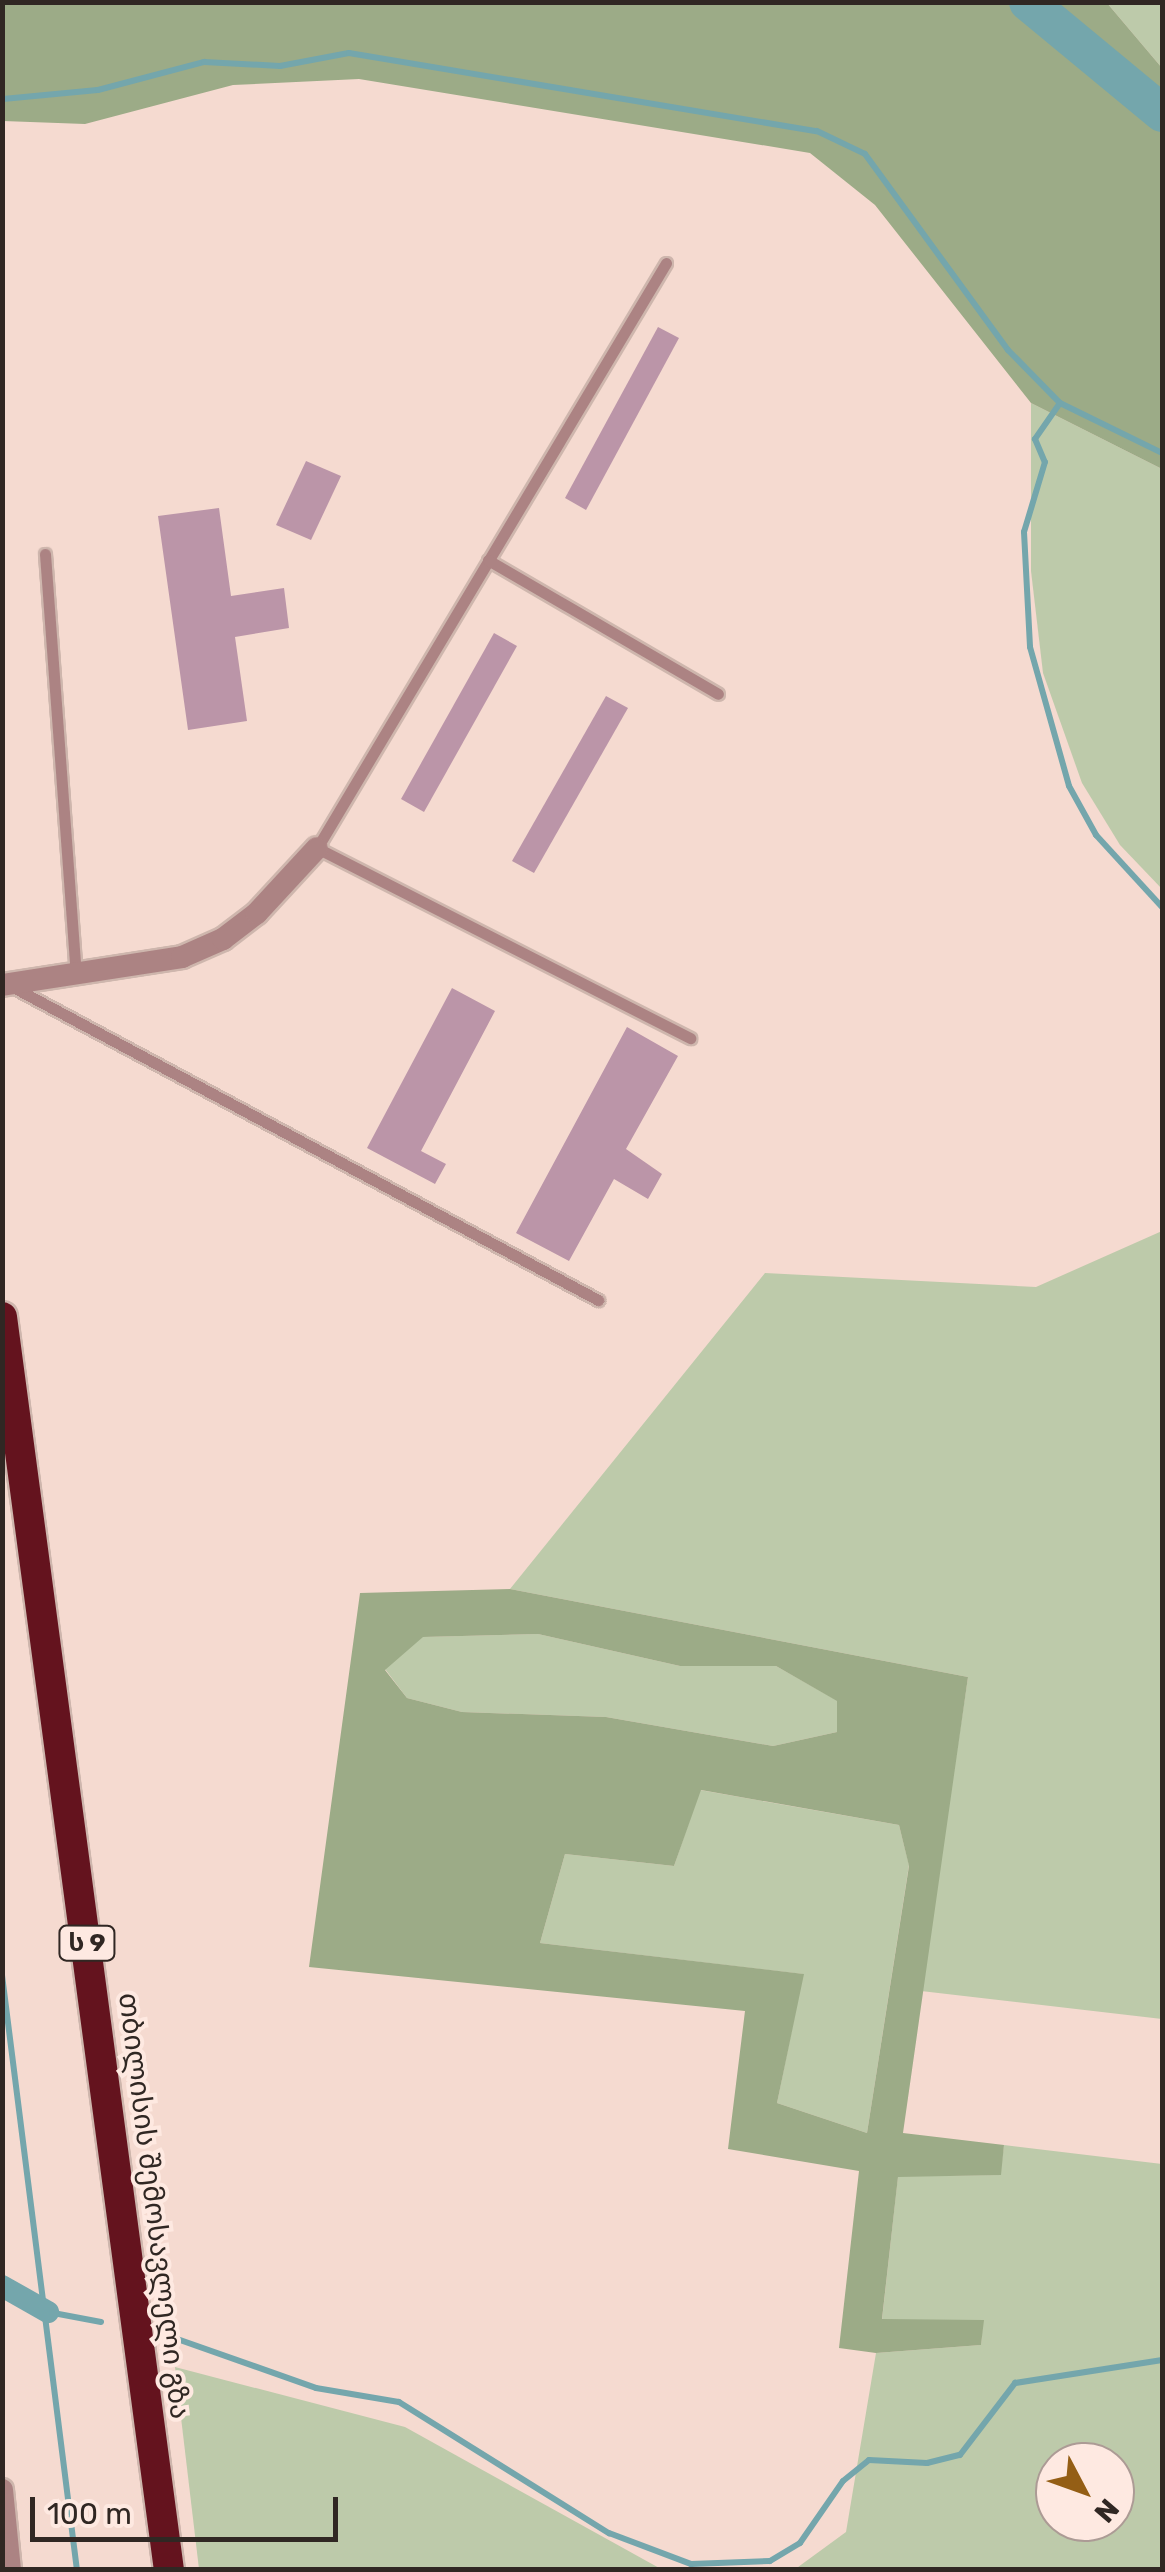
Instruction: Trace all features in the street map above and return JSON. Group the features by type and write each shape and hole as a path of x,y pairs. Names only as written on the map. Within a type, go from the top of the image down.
{"highway":[{"name":"თბილისის შემოსავლელი გზა","path":"2,1316 169,2570"}],"street":[{"path":"5,985 182,957 223,939 316,848"},
{"path":"2,2490 10,2570"}],"lane":[{"path":"666,263 316,848 690,1038"},
{"path":"45,554 76,974"},
{"path":"488,560 718,694"},
{"path":"5,985 598,1300"}],"green space":[{"path":"3,2 1107,3 1162,68 1162,469 1031,403 875,205 810,153 359,79 233,85 85,124 3,121"},
{"path":"1107,3 1162,3 1162,68"},
{"path":"1031,403 1162,469 1162,889 1120,845 1082,783 1043,673 1031,571"},
{"path":"1162,1231 1162,2019 921,1991 968,1677 510,1589 765,1273 1036,1287"},
{"path":"510,1589 968,1677 903,2133 1004,2145 1001,2175 898,2177 882,2319 984,2320 981,2345 876,2353 839,2348 859,2171 728,2149 745,2011 309,1967 360,1593","holes":["538,1634 680,1666 776,1666 837,1701 837,1732 773,1746 606,1717 462,1712 407,1698 385,1670 423,1637","701,1790 899,1825 909,1866 867,2133 777,2103 804,1974 540,1943 565,1854 674,1866"]},
{"path":"538,1634 680,1666 776,1666 838,1701 837,1732 773,1746 606,1717 462,1712 407,1698 385,1669 422,1637"},
{"path":"700,1790 899,1825 909,1865 867,2133 777,2103 803,1974 540,1943 565,1854 674,1866"},
{"path":"1004,2145 1162,2164 1162,2569 794,2570 846,2532 876,2353 981,2345 983,2320 882,2320 898,2176 1000,2175"},
{"path":"175,2367 405,2427 661,2569 199,2569"}],"building":[{"path":"658,327 679,338 586,510 565,498"},
{"path":"306,461 341,476 311,540 276,525"},
{"path":"219,508 231,596 284,588 289,628 235,637 247,721 188,730 158,516"},
{"path":"494,633 517,646 424,812 401,799"},
{"path":"606,696 628,708 534,873 512,861"},
{"path":"452,988 495,1011 421,1151 446,1164 435,1184 367,1148"},
{"path":"627,1027 678,1056 626,1149 662,1174 648,1199 614,1179 569,1261 516,1233"}],"waterway":[{"path":"1028,2 1162,113"},
{"path":"3,99 98,90 204,62 280,66 349,53 817,131 865,154 1008,350 1060,403 1162,453"},
{"path":"1060,403 1035,439 1045,462 1024,532 1030,647 1069,786 1096,835 1162,907"},
{"path":"2,1975 77,2570"},
{"path":"2,2286 48,2312"},
{"path":"48,2312 101,2322"},
{"path":"163,2334 316,2388 399,2402 609,2533 691,2564 770,2561 800,2543 843,2481 869,2460 927,2463 960,2455 1015,2383 1162,2360"}]}
